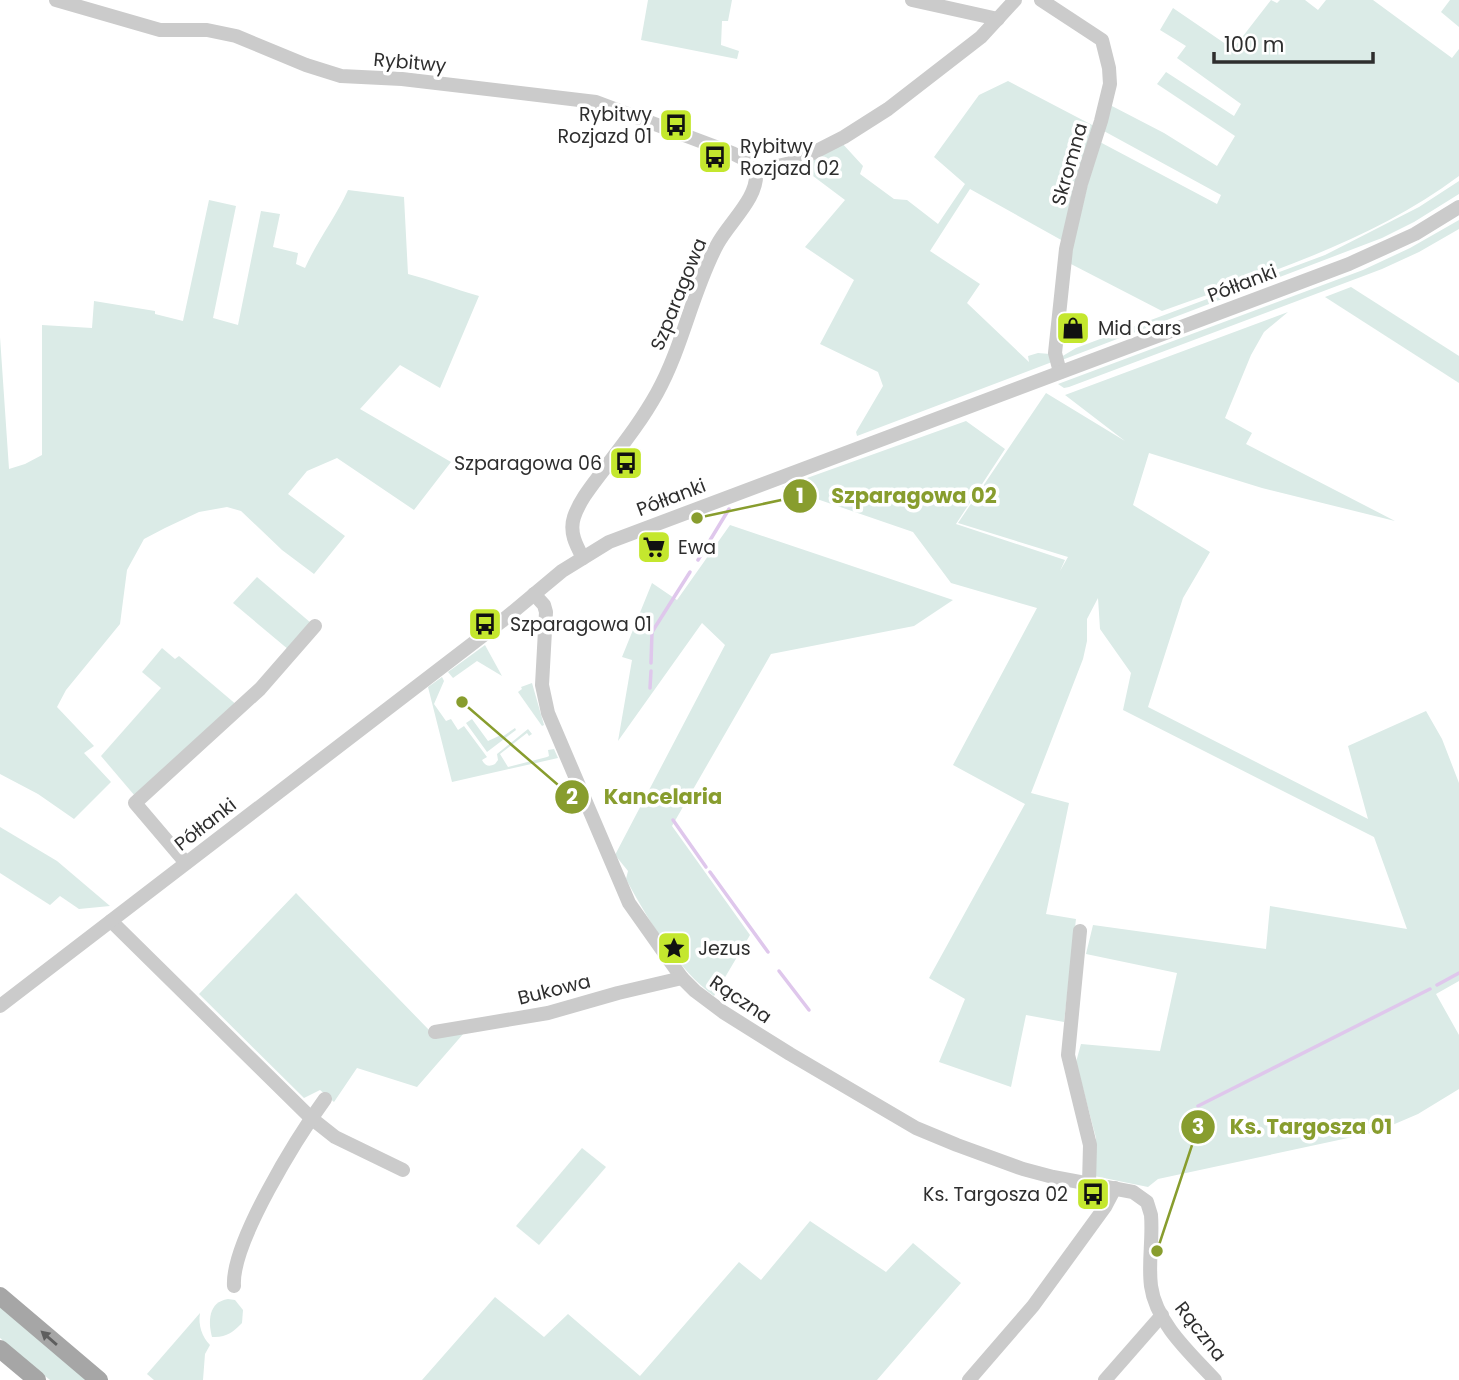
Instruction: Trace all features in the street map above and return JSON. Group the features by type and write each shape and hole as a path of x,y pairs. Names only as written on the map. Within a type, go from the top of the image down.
{"main road":[{"path":"0,1296 99,1380"},
{"path":"0,1349 37,1380"}],"street":[{"name":"Rybitwy","path":"56,0 160,30 207,30 236,36 306,65 341,76 402,79 596,102 732,153 748,161 756,171"},
{"path":"912,0 998,19"},
{"path":"756,171 789,164 844,137 888,109 981,37 1015,0"},
{"name":"Skromna","path":"1041,0 1102,40 1110,68 1110,84 1066,249 1055,353 1060,372"},
{"name":"Szparagowa","path":"583,558 573,535 574,517 592,486 635,429 659,390 680,344 711,256 752,192 756,171"},
{"name":"Półłanki","path":"0,1006 534,594 609,542 1376,253 1415,234 1459,207"},
{"name":"Rączna","path":"534,594 546,608 542,684 548,713 629,903 682,978 723,1012 852,1092 916,1128 1023,1169 1138,1195 1148,1205 1151,1221 1151,1286 1162,1315 1180,1343 1215,1380"},
{"path":"186,863 135,803 260,689 315,626"},
{"path":"111,921 311,1118 335,1137 403,1170"},
{"path":"1080,931 1068,1055 1090,1145 1088,1184"},
{"name":"Bukowa","path":"435,1032 548,1013 682,978"},
{"path":"234,1286 233,1273 260,1210 282,1166 325,1099"},
{"path":"969,1380 1033,1306 1105,1207 1115,1188"},
{"path":"1105,1380 1162,1315"}],"shaded area":[{"path":"648,0 732,0 728,21 722,21 721,45 739,51 737,59 641,40"},
{"path":"1271,0 1277,3 1280,0 1305,0 1318,10 1326,0 1373,0 1452,58 1459,49 1459,176 1390,220 1353,238 1278,269 1162,311 1069,263 1098,141 1217,204 1221,195 1102,130 1110,105 1164,133 1217,166 1235,136 1157,84 1166,72 1234,116 1241,104 1177,58 1186,46 1160,30 1173,8 1233,49"},
{"path":"1450,0 1459,0 1459,27 1441,12"},
{"path":"1008,81 1094,126 1063,241 970,189 930,251 980,284 967,303 1029,362 1028,356 1038,353 1050,354 1052,362 857,436 856,432 883,386 878,372 820,344 854,280 805,247 845,200 801,167 841,142 863,166 860,174 894,199 907,200 938,224 965,184 934,157 979,95"},
{"path":"1459,181 1459,194 1382,238 1062,360 1061,357 1076,348 1325,255 1419,207"},
{"path":"348,190 404,197 408,274 479,296 440,388 400,365 360,409 451,462 414,510 337,458 307,471 288,494 345,536 314,574 282,550 241,511 227,507 199,512 144,539 127,570 120,624 66,690 57,707 94,746 84,753 111,782 74,819 38,794 0,774 0,337 9,469 42,455 42,325 92,328 94,301 155,311 155,314 183,321 209,200 236,206 213,318 238,325 261,211 280,214 273,247 298,253 296,264 305,268"},
{"path":"1459,220 1459,229 1382,269 1069,387 1064,388 1058,384 1363,270 1410,248"},
{"path":"1351,287 1459,356 1459,383 1325,297"},
{"path":"1288,312 1264,332 1251,355 1225,418 1252,433 1246,444 1395,521 1262,488 1149,453 1133,505 1210,552 1183,598 1148,707 1368,819 1348,746 1426,711 1442,739 1459,783 1459,981 1436,994 1459,1035 1459,1089 1418,1114 1376,1132 1158,1179 1148,1187 1094,1176 1096,1138 1076,1062 1081,1044 1160,1051 1177,973 1086,954 1093,925 1266,949 1270,906 1407,929 1374,837 1123,710 1131,673 1100,629 1098,598 1087,619 1087,641 1083,659 1031,793 1069,803 1046,914 1076,919 1064,1022 1026,1015 1011,1087 939,1062 965,999 929,978 1025,804 953,765 1037,608 951,583 913,532 782,487 966,421 1005,449 956,524 1065,560 1060,571 1068,557 958,523 1046,393 1125,441 1065,395"},
{"path":"730,525 953,600 914,626 771,654 672,826 750,935 714,996 688,972 664,942 626,879 628,871 615,855 725,645 702,623 618,741 632,660 622,657 652,583 677,600"},
{"path":"257,577 311,623 289,650 233,603"},
{"path":"485,645 502,676 477,661 453,678 448,672"},
{"path":"162,648 175,659 179,656 238,706 135,796 101,756 161,688 142,672"},
{"path":"442,677 444,681 434,704 446,721 451,719 458,730 464,726 487,757 482,760 486,765 495,764 498,760 497,754 528,729 532,734 529,736 527,733 500,754 508,767 547,757 548,750 554,749 558,758 452,782 428,687"},
{"path":"532,683 544,725 542,726 518,692 521,687"},
{"path":"472,719 488,741 501,735 502,737 515,728 516,730 487,752 466,723"},
{"path":"0,827 57,861 110,906 79,909 60,896 50,905 0,873"},
{"path":"296,893 429,1030 464,1033 417,1087 357,1068 334,1102 320,1090 304,1098 199,994"},
{"path":"582,1148 606,1167 539,1245 516,1226"},
{"path":"810,1221 886,1272 913,1243 961,1283 877,1380 422,1380 495,1297 544,1337 568,1314 640,1376 739,1262 761,1280"},
{"path":"228,1299 235,1300 243,1310 242,1323 229,1334 212,1337 210,1319 213,1308"},
{"path":"0,1304 89,1380 50,1380 0,1338"},
{"path":"200,1313 201,1330 210,1345 205,1354 203,1380 154,1380 147,1374"}],"waterway":[{"path":"698,560 729,509"},
{"path":"651,663 652,632 690,572"},
{"path":"650,688 651,671"},
{"path":"673,820 706,867"},
{"path":"710,872 768,952"},
{"path":"779,971 809,1010"},
{"path":"1437,985 1459,973"},
{"path":"1198,1106 1430,989"}],"place":[{"name":"Rybitwy Rozjazd 01","path":"676,125"},
{"name":"Rybitwy Rozjazd 02","path":"715,157"},
{"name":"Mid Cars","path":"1073,328"},
{"name":"Szparagowa 06","path":"626,463"},
{"name":"Szparagowa 02","path":"697,518"},
{"name":"Ewa","path":"654,547"},
{"name":"Szparagowa 01","path":"485,624"},
{"name":"Kancelaria","path":"462,702"},
{"name":"Jezus","path":"674,948"},
{"name":"Ks. Targosza 02","path":"1093,1194"},
{"name":"Ks. Targosza 01","path":"1157,1251"}]}
